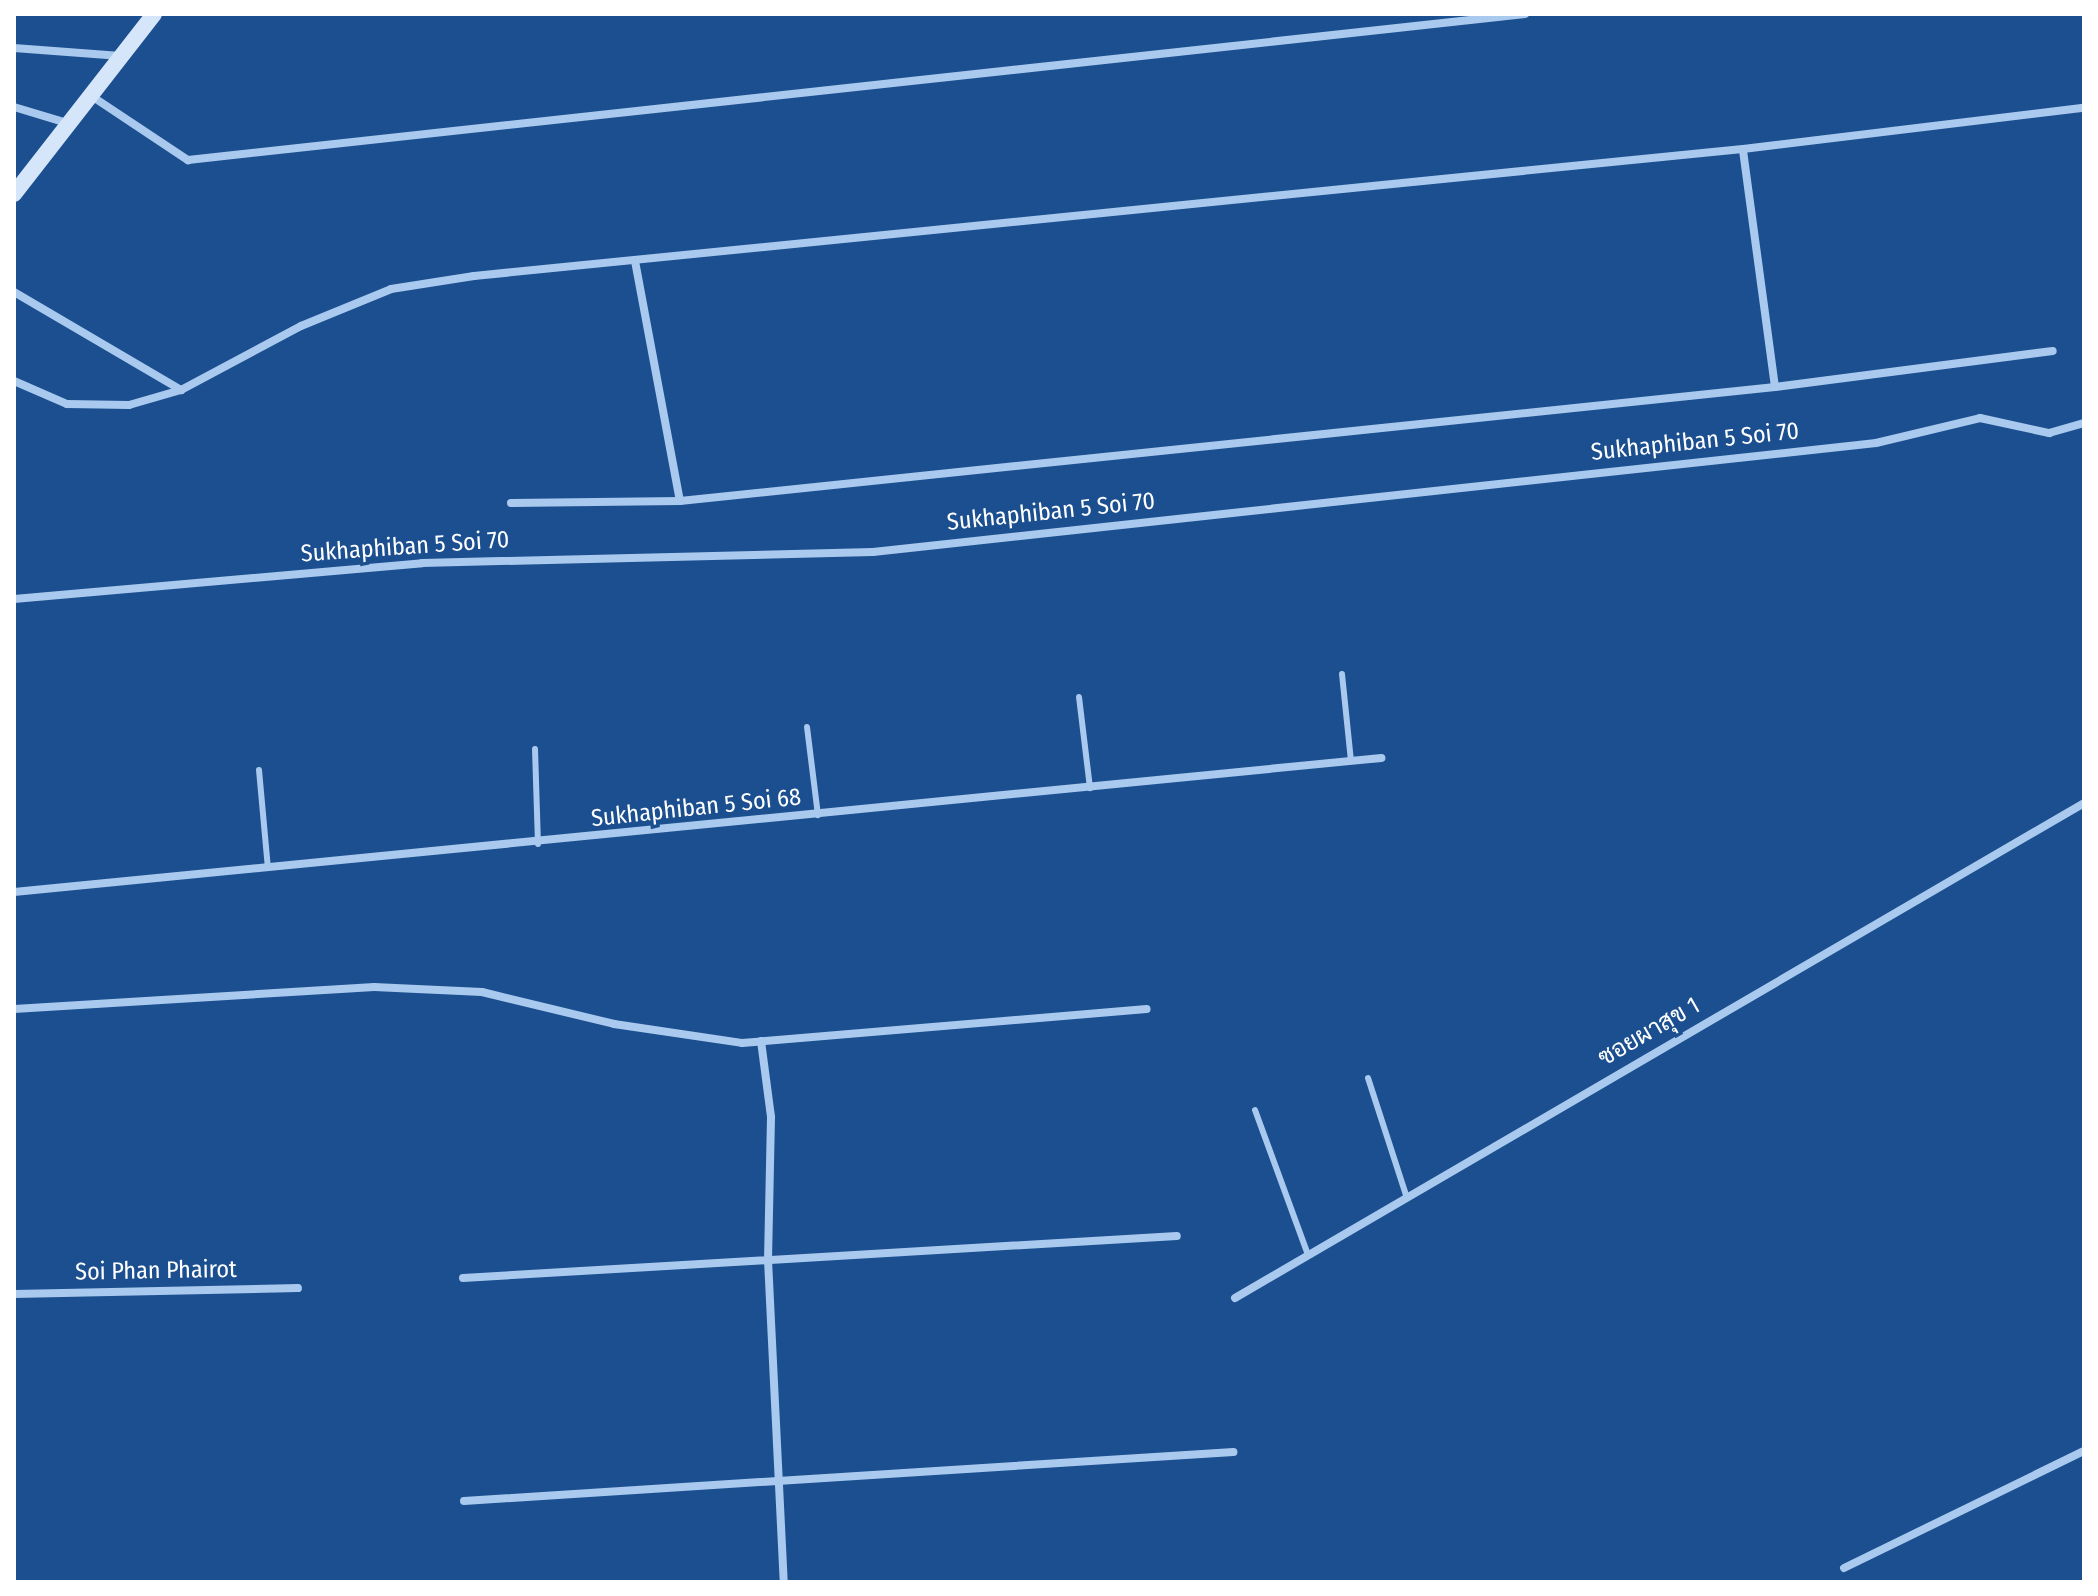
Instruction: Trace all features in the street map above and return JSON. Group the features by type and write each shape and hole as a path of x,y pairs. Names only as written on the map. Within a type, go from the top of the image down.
{"main road":[{"path":"14,194 154,14"}],"street":[{"path":"89,94 188,160 1525,14"},
{"path":"14,48 121,56"},
{"path":"14,107 67,123"},
{"path":"14,381 67,404 129,405 181,390 301,326 391,289 635,261 1743,149 2084,108"},
{"path":"1743,149 1775,387"},
{"path":"635,261 680,501"},
{"path":"14,292 181,390"},
{"path":"511,503 680,501 1775,387 2053,351"},
{"name":"Sukhaphiban 5 Soi 70","path":"14,599 422,563 873,552 1876,443 1980,418 2049,433 2084,423"},
{"name":"Sukhaphiban 5 Soi 68","path":"14,892 538,844 1381,758"},
{"name":"ซอยผาสุข 1","path":"1235,1298 1406,1195 2084,803"},
{"path":"14,1009 374,987 482,992 689,1037 761,1041 1147,1009"},
{"path":"761,1041 771,1117 768,1260 784,1582"},
{"path":"463,1278 1177,1236"},
{"name":"Soi Phan Phairot","path":"14,1294 298,1288"},
{"path":"1844,1568 2084,1451"},
{"path":"464,1501 780,1477 1233,1452"}],"lane":[{"path":"1342,674 1351,761"},
{"path":"1079,697 1090,788"},
{"path":"807,727 818,815"},
{"path":"535,749 538,844"},
{"path":"259,770 268,868"},
{"path":"1368,1078 1406,1195"},
{"path":"1255,1110 1308,1255"}]}
